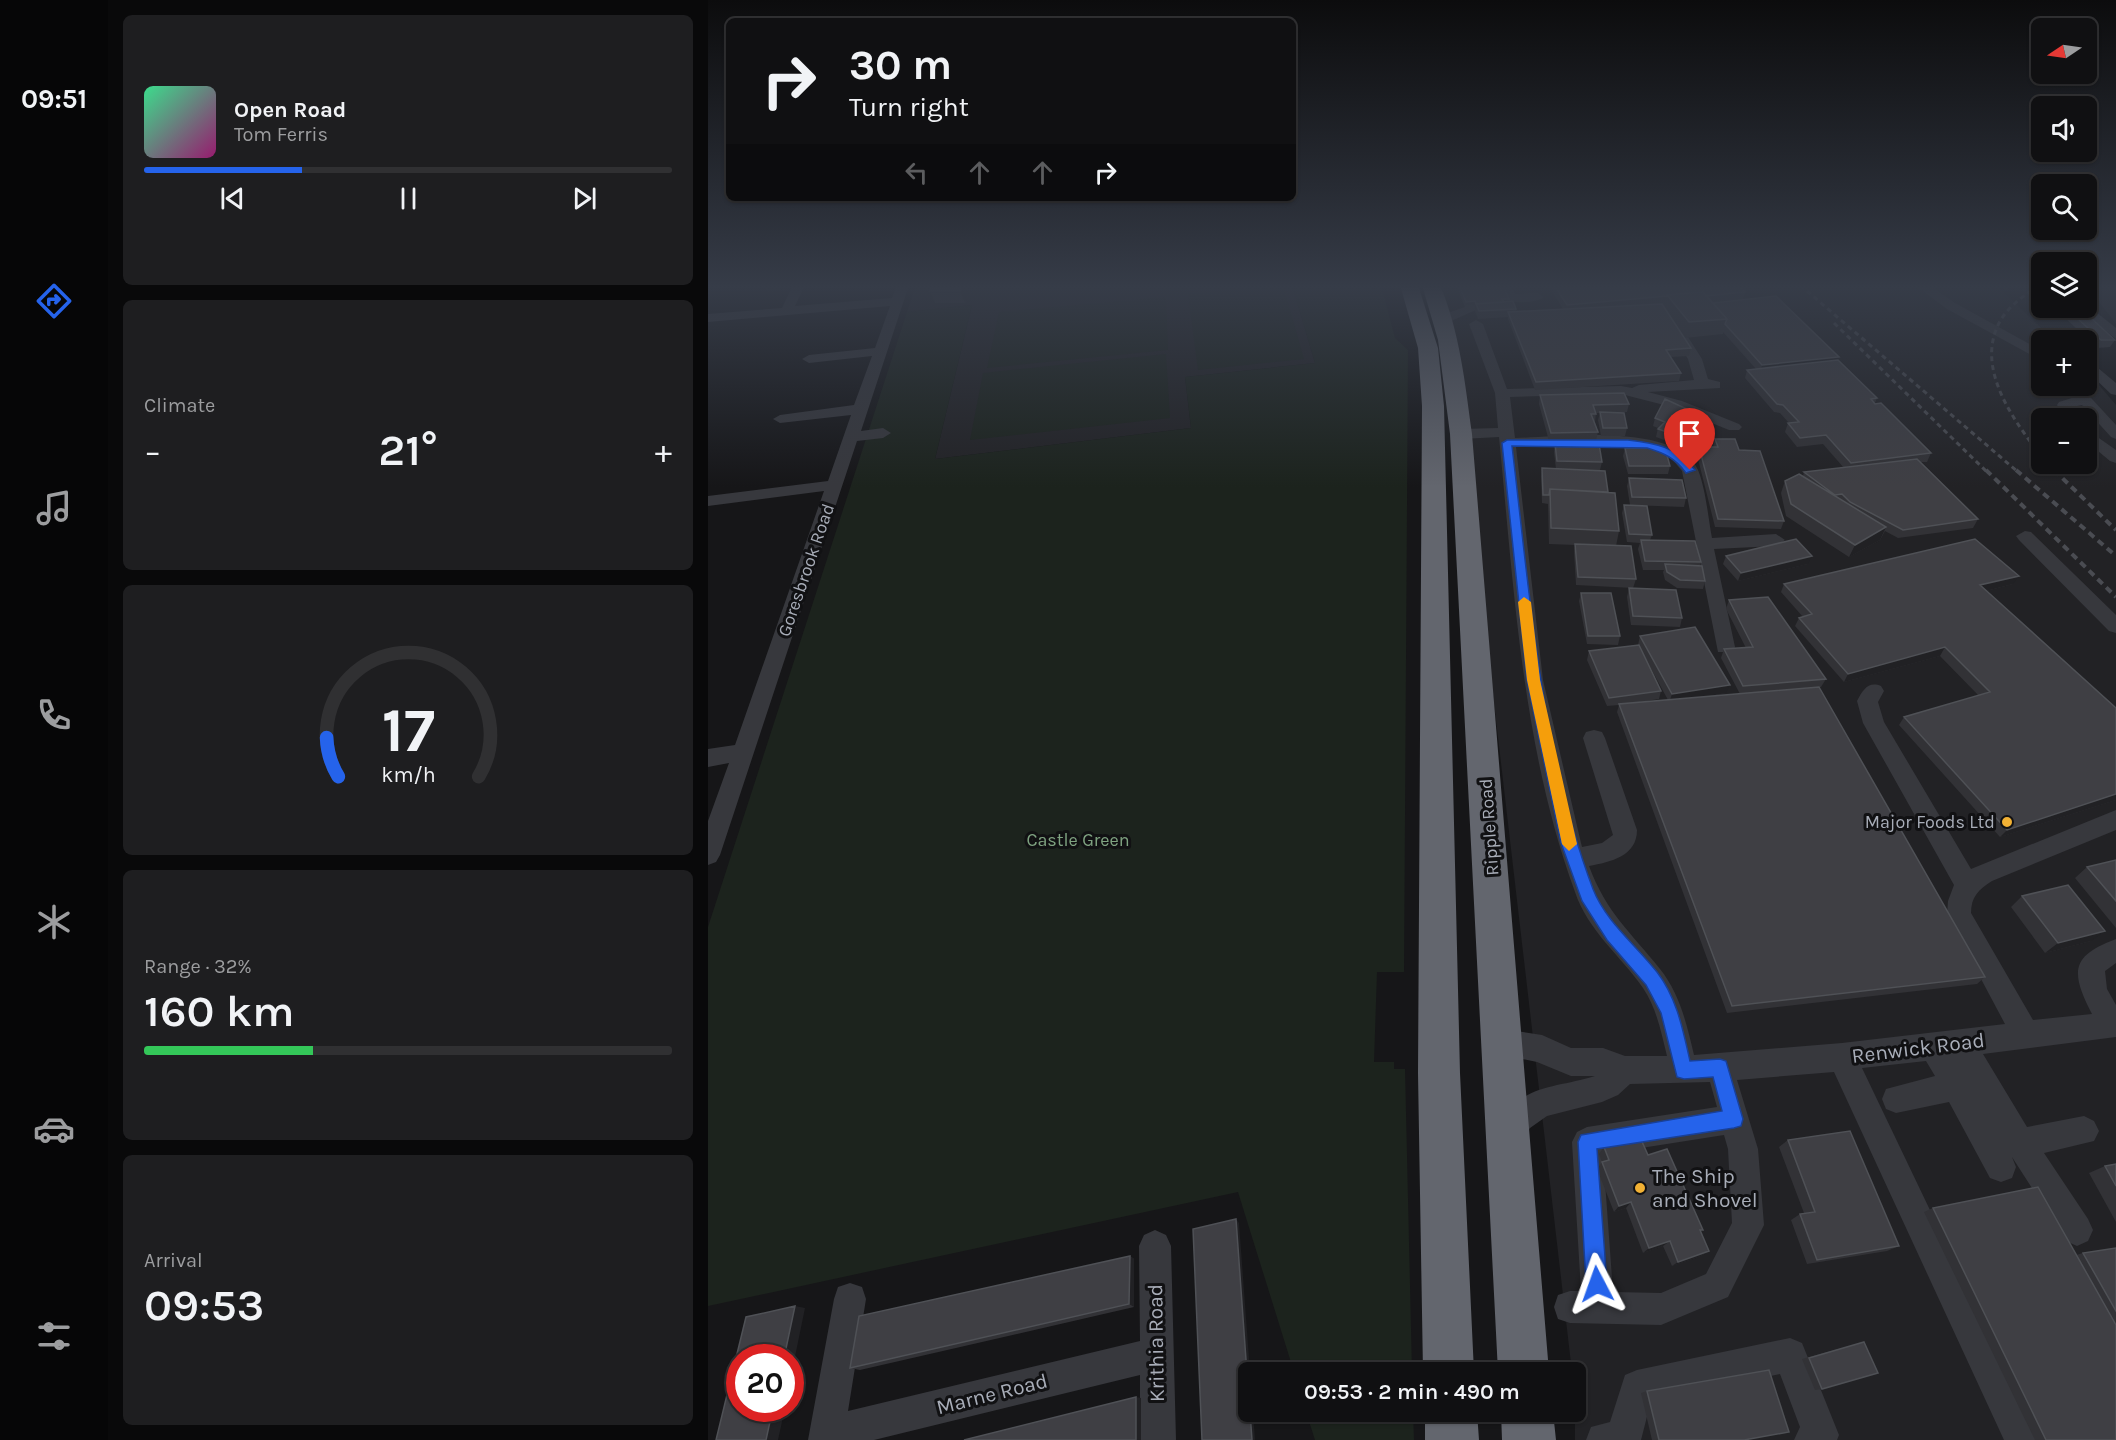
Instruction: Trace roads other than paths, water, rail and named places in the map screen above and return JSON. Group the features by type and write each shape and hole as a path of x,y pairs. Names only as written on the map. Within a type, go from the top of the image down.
{"highway":[{"path":"1428,352 1434,406 1439,1073 1449,1362"},
{"name":"Ripple Road","path":"1453,352 1461,434 1504,1043 1523,1362"},
{"path":"1451,1422 1452,1440"},
{"path":"1528,1422 1529,1440"}],"street":[{"path":"809,359 870,352"},
{"name":"Goresbrook Road","path":"708,855 881,352"},
{"path":"1487,352 1502,393 1533,680 1575,859 1588,896 1613,935 1652,979 1670,1011 1684,1070"},
{"path":"1502,393 1621,390 1709,384 1691,352"},
{"path":"2097,373 2116,391"},
{"path":"1621,390 1677,404 1734,427"},
{"path":"2083,396 2116,434"},
{"path":"2065,408 2064,405 2086,399"},
{"path":"780,419 861,409"},
{"path":"851,437 883,433"},
{"path":"1461,434 1628,443 1669,451 1682,460 1690,470 1725,647"},
{"path":"2097,442 2116,458"},
{"path":"708,501 835,485"},
{"path":"2025,536 2116,626"},
{"path":"1705,544 1776,540"},
{"path":"1874,692 1867,701 1874,723 1967,885"},
{"path":"1575,859 1608,852 1625,840 1625,830 1594,738"},
{"path":"708,758 743,752"},
{"path":"2025,1035 1959,915 1961,897 1967,885 1983,874 2116,820"},
{"path":"2114,1025 2094,991 2091,966 2101,957 2116,951"},
{"name":"Renwick Road","path":"1504,1043 1529,1045 1571,1062 1603,1062 1625,1070 1684,1070 1842,1057 2114,1025"},
{"path":"1961,1043 2020,1143 2077,1230"},
{"path":"1934,1046 2001,1167"},
{"path":"1842,1057 2022,1440"},
{"path":"1720,1068 1743,1149 1748,1225 1717,1286 1661,1309 1584,1308 1587,1142 1734,1119"},
{"path":"1509,1147 1518,1119 1530,1107 1604,1088 1625,1070"},
{"path":"1896,1099 1955,1086"},
{"path":"2020,1143 2084,1131"},
{"name":"Krithia Road","path":"1155,1246 1158,1440"},
{"path":"827,1437 850,1299"},
{"name":"Marne Road","path":"827,1437 1156,1354"},
{"path":"1616,1439 1637,1387 1790,1355 1821,1435 1812,1440"}],"railway":[{"path":"1864,352 1987,472"},
{"path":"1878,352 2018,472"},
{"path":"1992,352 1995,377 2001,394 2010,412 2031,442"},
{"path":"1986,470 2116,597"},
{"path":"2016,470 2116,556"},
{"path":"2058,474 2116,530"}],"place":[{"name":"Major Foods Ltd","path":"2007,822"},
{"name":"The Ship and Shovel","path":"1640,1188"}],"park label":[{"name":"Castle Green","path":"1078,840"}]}
